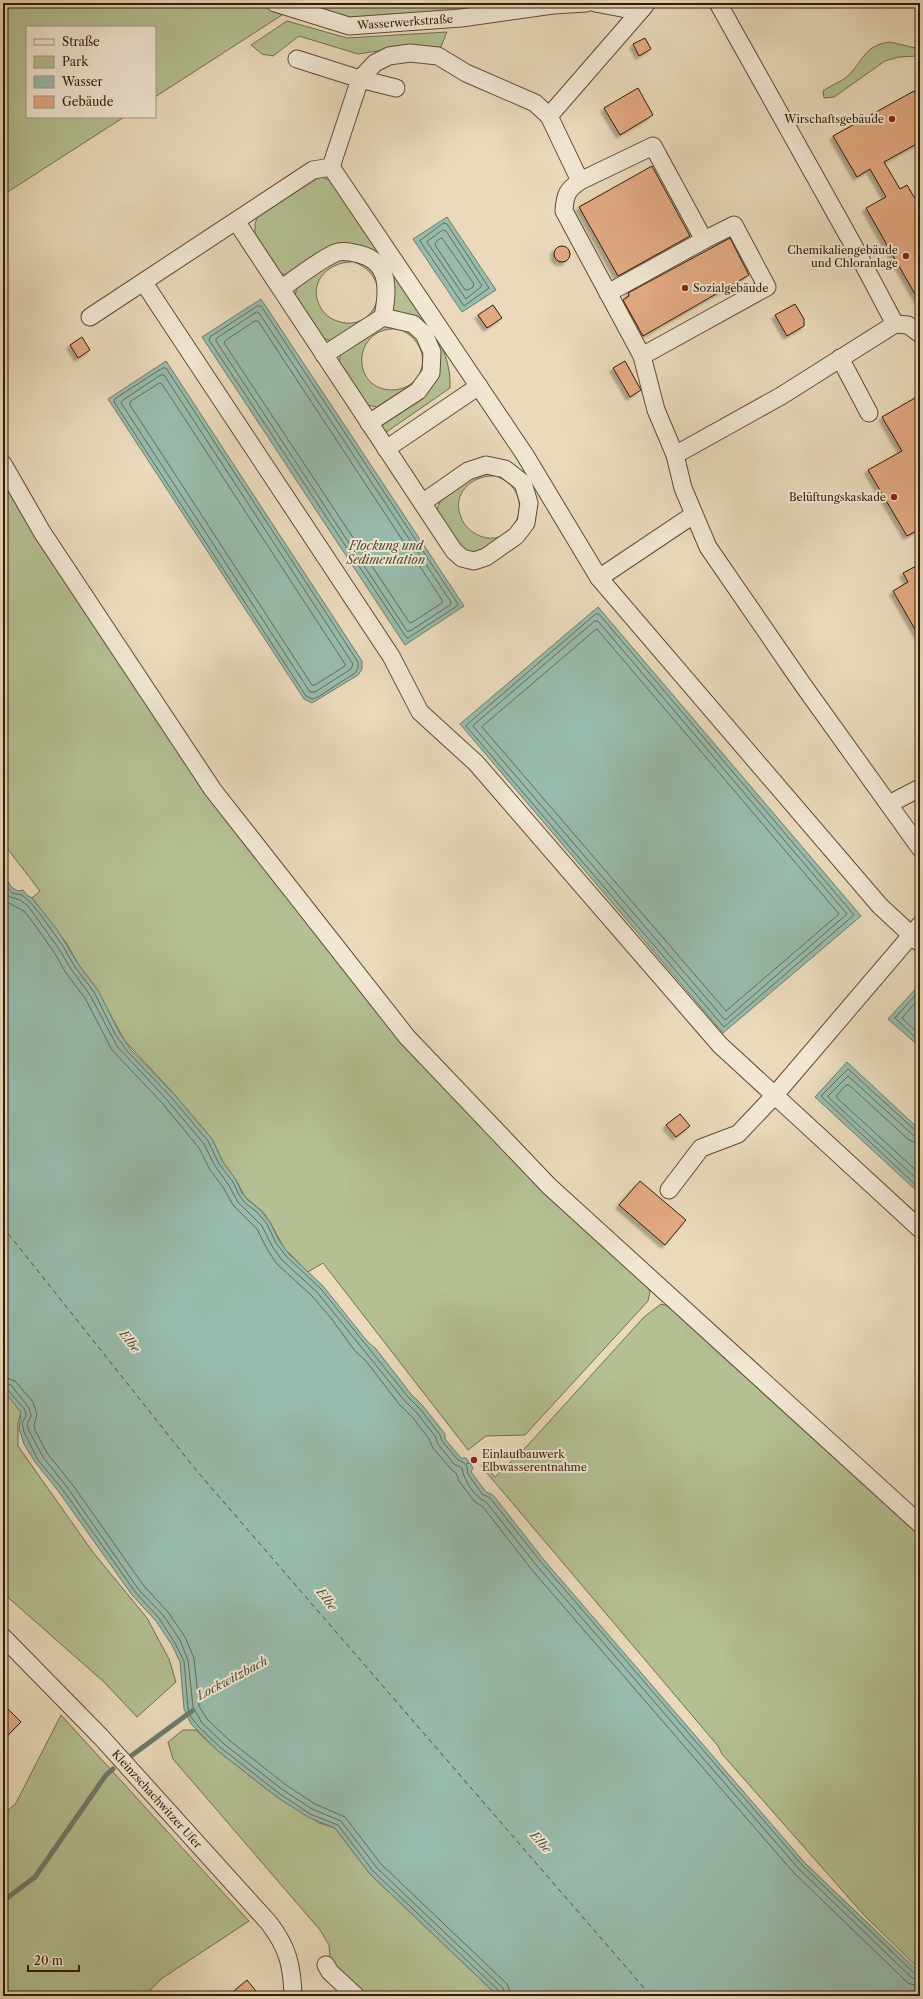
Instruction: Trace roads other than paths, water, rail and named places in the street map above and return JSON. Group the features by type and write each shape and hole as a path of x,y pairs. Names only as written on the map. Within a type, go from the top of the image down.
{"street":[{"name":"Wasserwerkstraße","path":"275,3 349,26 461,18 553,5 586,3"},
{"path":"595,3 632,10 644,6"},
{"path":"718,3 895,324"},
{"path":"549,116 644,6"},
{"path":"331,167 360,79 375,63 389,56 410,53 438,56 466,73 535,103 549,116 580,181"},
{"path":"297,59 360,79 396,88"},
{"path":"704,240 653,146 580,181 569,188 564,201 564,211 642,356 656,410 675,455 683,488 693,515 713,553 803,686 920,848"},
{"path":"90,317 144,283 313,170 331,167"},
{"path":"331,167 525,455 599,578 880,906 917,934 774,1096 738,1134 701,1148 669,1190"},
{"path":"236,221 280,289 386,449 422,503 454,551 462,558 474,560 486,557 516,536 526,523 529,503 523,483 505,469 486,465 468,471 422,503"},
{"path":"608,293 734,225 767,286 642,356"},
{"path":"280,289 335,253 349,251 368,256 381,269 386,280 387,298 383,317 324,355"},
{"path":"144,283 391,656 420,712 476,763 720,1045 920,1229"},
{"path":"369,423 418,391 431,373 432,352 424,334 413,324 383,317"},
{"path":"675,455 781,396 895,324 908,325 920,334"},
{"path":"840,358 869,413"},
{"path":"386,449 479,386"},
{"path":"3,464 42,532 214,790 407,1037 549,1186 920,1524"},
{"path":"599,578 693,515"},
{"path":"889,804 920,788"},
{"name":"Kleinzschachwitzer Ufer","path":"3,1637 109,1746 269,1923 288,1953 292,1974 293,1996"},
{"path":"326,1965 330,1972 356,1996"}],"water":[{"path":"447,217 496,290 462,312 413,239"},
{"name":"Flockung und Sedimentation","path":"261,299 464,606 405,645 202,337"},
{"path":"166,361 362,661 362,669 358,675 312,703 304,699 108,399"},
{"path":"598,607 861,916 723,1033 460,724"},
{"name":"Elbe","path":"3,872 11,887 18,891 23,890 32,898 58,931 78,964 98,990 119,1032 131,1050 174,1094 212,1139 223,1162 236,1180 242,1193 270,1222 279,1241 289,1254 323,1286 367,1341 376,1349 411,1394 423,1406 445,1434 445,1439 461,1458 466,1458 469,1462 466,1464 470,1463 473,1468 471,1472 486,1492 493,1495 544,1560 805,1863 920,1973 920,1996 498,1996 370,1874 335,1828 308,1817 277,1797 218,1751 191,1724 184,1709 180,1662 172,1645 156,1621 132,1595 59,1492 35,1462 24,1444 19,1429 21,1412 3,1390"},
{"path":"920,984 920,1047 888,1019"},
{"path":"847,1062 920,1130 920,1194 815,1097"}],"waterway":[{"name":"Lockwitzbach","path":"131,1756 192,1711"},
{"name":"Lockwitzbach","path":"3,1901 35,1877 106,1775 113,1769"}],"place":[{"name":"Wirschaftsgebäude","path":"892,119"},
{"name":"Chemikaliengebäude und Chloranlage","path":"906,256"},
{"name":"Sozialgebäude","path":"685,288"},
{"name":"Belüftungskaskade","path":"894,497"},
{"name":"Einlaufbauwerk Elbwasserentnahme","path":"474,1460"}]}
